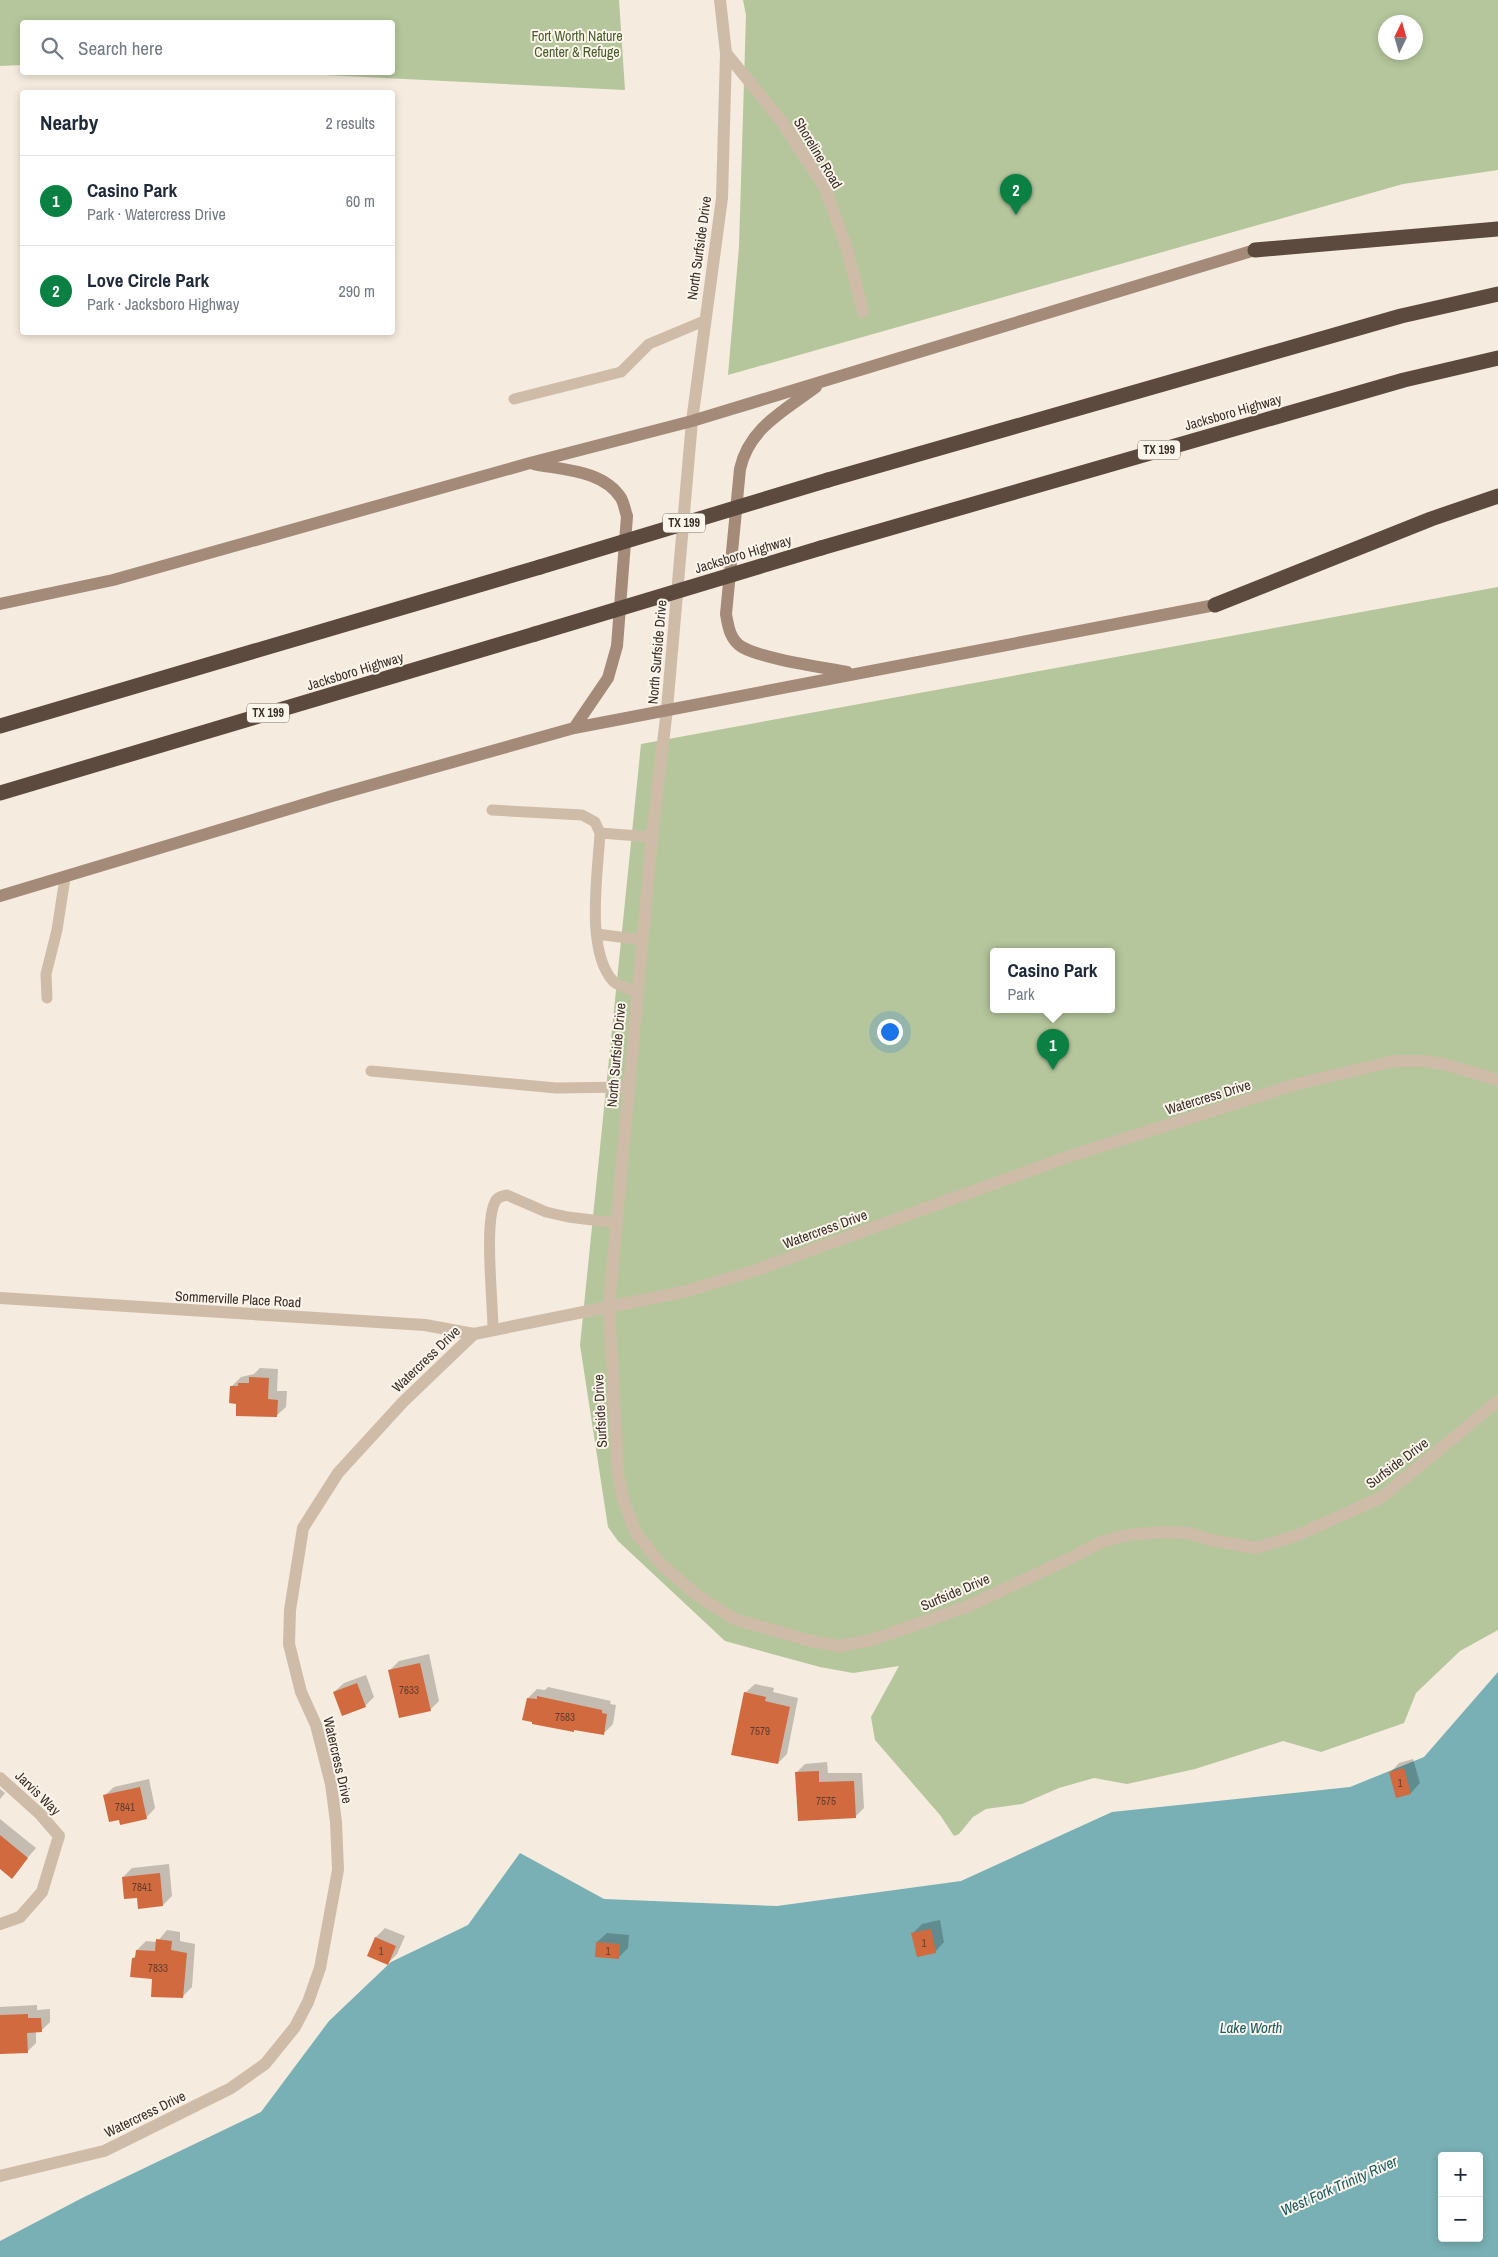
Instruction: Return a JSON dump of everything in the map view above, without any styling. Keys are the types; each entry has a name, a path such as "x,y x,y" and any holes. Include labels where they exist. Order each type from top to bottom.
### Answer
{"highway":[{"path":"1255,250 1498,230"},
{"name":"TX 199","path":"0,726 828,480 1400,316 1498,294"},
{"name":"Jacksboro Highway","path":"0,793 821,548 1404,380 1498,358"},
{"path":"1215,605 1431,518 1498,496"}],"main road":[{"path":"0,604 113,580 530,463 692,421 1255,250"},
{"path":"822,382 757,432 744,452 740,469 726,614 729,632 741,646 760,654 854,674"},
{"path":"530,463 584,474 605,481 621,498 627,516 617,646 608,678 574,728"},
{"path":"0,896 65,878 332,796 574,728 1215,605"}],"street":[{"name":"North Surfside Drive","path":"609,1306 652,837 667,709 692,421 722,198 726,54 720,0"},
{"name":"Shoreline Road","path":"726,54 782,122 825,188 847,249 863,312"},
{"name":"Watercress Drive","path":"0,2176 104,2151 231,2088 265,2064 295,2027 308,2002 320,1968 338,1870 336,1822 331,1784 316,1725 301,1692 289,1644 290,1610 302,1528 338,1472 403,1402 474,1334 683,1292 754,1271 1070,1156 1297,1084 1395,1061 1422,1061 1444,1064 1498,1080"},
{"name":"Sommerville Place Road","path":"0,1298 425,1325 474,1334"},
{"name":"Surfside Drive","path":"609,1306 618,1474 623,1499 636,1533 660,1563 680,1581 694,1593 734,1619 811,1641 839,1646 872,1640 966,1607 1101,1542 1119,1537 1164,1532 1189,1533 1212,1540 1256,1548 1298,1534 1382,1496 1498,1401"},
{"name":"Jarvis Way","path":"0,1778 40,1814 59,1836 42,1892 20,1917 0,1924"}],"lane":[{"path":"514,399 621,372 649,344 704,321"},
{"path":"492,810 582,815 595,822 600,833 594,919 602,964 614,982 637,992"},
{"path":"600,833 652,837"},
{"path":"47,998 46,974 57,930 65,878"},
{"path":"596,934 642,940"},
{"path":"371,1071 556,1088 628,1087"},
{"path":"493,1330 490,1250 492,1215 495,1202 499,1197 507,1195 528,1206 568,1217 617,1223"}],"green space":[{"name":"Fort Worth Nature Center & Refuge","path":"0,0 619,0 625,90 325,75 395,75 395,20 20,20 20,65 0,66"},
{"path":"743,0 1498,0 1498,170 1403,184 728,375 739,247 746,15"},
{"path":"1498,587 1498,1630 1460,1651 1416,1693 1404,1723 1321,1752 1283,1741 1195,1769 1127,1784 1094,1778 1059,1788 1022,1804 986,1809 973,1817 959,1834 954,1836 940,1815 875,1740 871,1717 899,1666 853,1673 820,1667 725,1641 618,1541 608,1527 580,1345 641,744"}],"water":[{"name":"Lake Worth","path":"1498,1672 1498,2257 0,2257 0,2241 84,2197 261,2112 329,2021 391,1962 468,1925 520,1853 604,1899 777,1906 961,1881 1112,1812 1350,1787 1424,1757"}],"building":[{"path":"249,1377 269,1378 268,1399 278,1400 277,1417 236,1416 236,1404 229,1403 230,1386 238,1386 238,1383 249,1383"},
{"path":"420,1663 431,1711 399,1718 388,1670"},
{"path":"357,1683 366,1707 342,1716 333,1692"},
{"path":"744,1692 766,1697 765,1701 790,1707 778,1764 731,1755"},
{"path":"537,1696 602,1710 602,1713 607,1714 604,1735 574,1730 574,1732 532,1724 532,1722 522,1720 527,1698 537,1699"},
{"path":"1404,1768 1411,1794 1396,1798 1389,1772"},
{"path":"819,1771 819,1782 854,1781 856,1818 798,1821 795,1772"},
{"path":"140,1787 147,1819 120,1825 119,1820 109,1822 103,1795"},
{"path":"0,1835 28,1858 12,1879 0,1869"},
{"path":"160,1873 163,1906 138,1909 137,1898 124,1899 122,1877"},
{"path":"931,1929 936,1953 917,1957 911,1933"},
{"path":"375,1937 396,1946 388,1965 367,1956"},
{"path":"156,1939 172,1941 171,1950 187,1953 183,1998 151,1997 152,1979 130,1977 132,1958 135,1958 136,1950 155,1951"},
{"path":"596,1942 620,1944 619,1959 595,1957"},
{"path":"28,2014 28,2018 41,2018 42,2032 27,2033 28,2053 0,2054 0,2015"}],"place":[{"name":"Love Circle Park","path":"1016,215"},
{"name":"Casino Park","path":"1053,1070"}],"water label":[{"name":"West Fork Trinity River","path":"1339,2186"}]}
